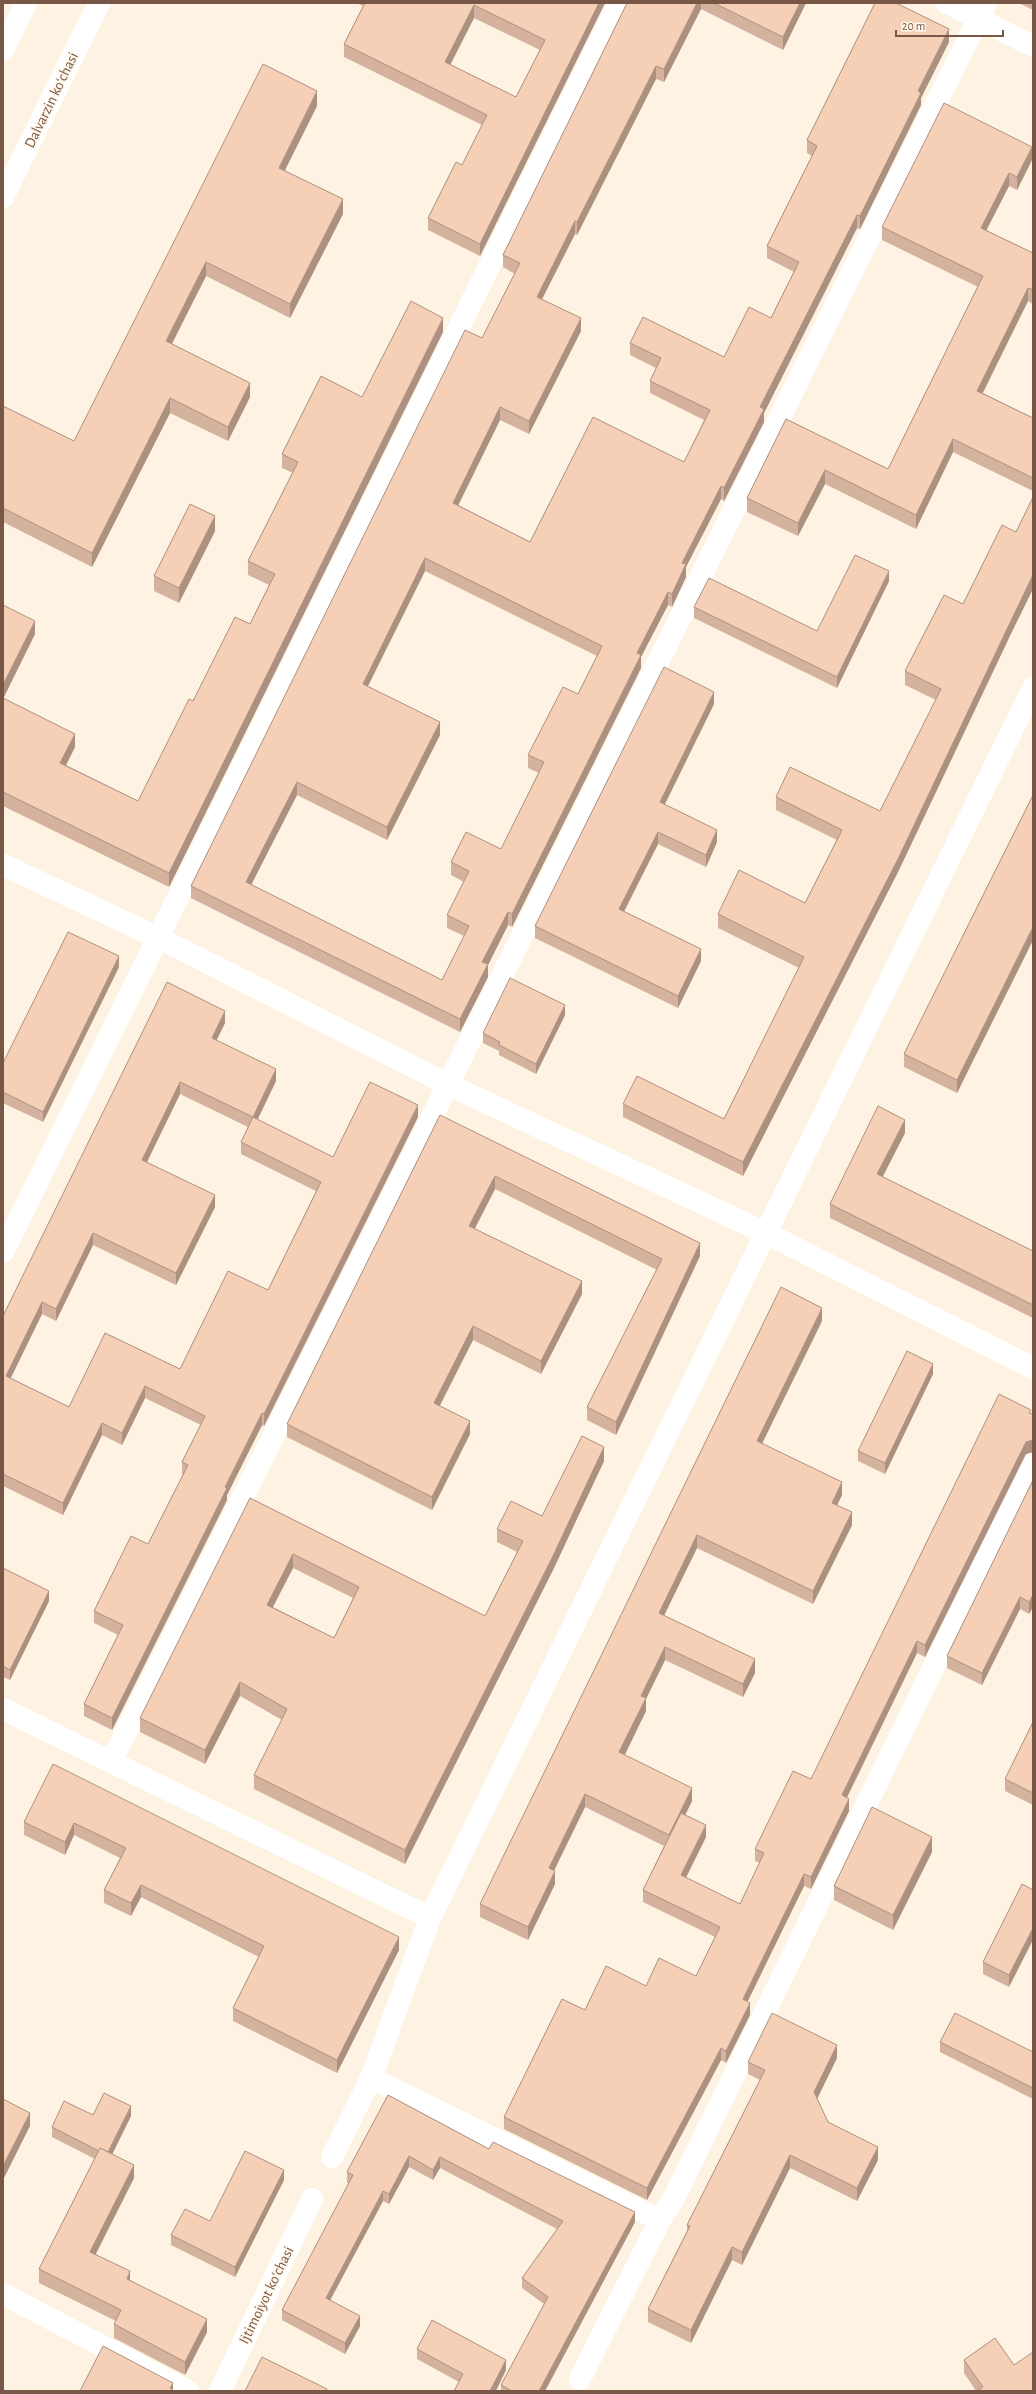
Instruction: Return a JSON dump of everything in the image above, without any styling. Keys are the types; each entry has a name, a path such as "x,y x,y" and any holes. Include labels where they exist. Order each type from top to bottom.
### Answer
{"street":[{"path":"3,50 26,3"},
{"name":"Dalvarzin koʻchasi","path":"3,197 99,3"},
{"path":"3,1252 619,3"},
{"path":"947,3 982,11 1033,46"},
{"path":"111,1762 982,11"},
{"path":"332,2157 371,2078 430,1918 1033,688"},
{"path":"3,865 159,938 449,1085 766,1233 1033,1368"},
{"path":"580,2379 660,2220 674,2198 1033,1464"},
{"path":"3,1709 430,1918"},
{"path":"371,2078 660,2220"},
{"name":"Ijtimoiyot koʻchasi","path":"220,2391 312,2199"},
{"path":"3,2294 188,2391"}],"building":[{"path":"365,3 599,3 480,244 428,218 456,162 462,165 487,115 344,44","holes":["474,5 545,40 516,97 445,62"]},
{"path":"627,3 697,3 664,69 656,66 577,222 575,221 537,297 581,318 529,421 500,407 453,503 530,542 593,417 684,462 710,410 650,381 661,358 630,343 643,317 724,357 749,307 771,318 799,262 767,246 817,146 807,140 875,3 896,3 949,29 918,91 921,93 860,216 857,215 760,407 764,409 724,488 721,486 682,563 686,564 672,594 668,592 637,653 641,655 512,914 508,912 482,962 488,964 460,1019 191,886 465,330 482,338 520,263 503,255","holes":["425,558 602,646 578,694 563,687 528,755 544,762 501,849 466,832 451,862 469,871 447,915 469,926 442,980 246,882 297,782 387,827 440,722 363,684"]},
{"path":"714,3 800,3 783,37"},
{"path":"263,64 317,91 279,168 343,199 290,304 206,262 166,341 250,383 228,427 170,398 92,553 3,508 3,406 74,441"},
{"path":"944,103 1032,147 1017,177 1009,173 981,228 1033,253 1033,290 1028,288 977,391 1033,418 1033,478 953,439 916,515 825,470 798,523 747,498 786,419 888,469 983,276 882,227"},
{"path":"411,301 443,318 169,873 3,792 3,698 75,734 60,763 138,801 189,699 193,701 235,617 250,624 275,574 248,561 298,462 282,454 321,376 362,397"},
{"path":"1033,497 1033,575 899,857 743,1162 623,1104 637,1076 724,1119 804,957 718,914 739,870 805,903 842,830 776,797 790,767 880,811 941,689 905,671 944,595 963,604 1002,525 1016,532"},
{"path":"190,504 215,516 179,588 154,576"},
{"path":"855,555 889,571 837,677 694,607 709,578 817,631"},
{"path":"3,605 35,621 3,685"},
{"path":"664,667 714,692 660,802 717,830 706,855 658,832 619,909 701,949 678,996 535,926"},
{"path":"1033,795 1033,929 957,1080 904,1054"},
{"path":"68,932 119,956 43,1112 3,1092 3,1063"},
{"path":"510,978 565,1005 536,1064 499,1045 500,1042 483,1033"},
{"path":"167,982 225,1011 212,1038 276,1069 253,1117 333,1157 370,1082 418,1105 264,1414 262,1413 225,1487 227,1488 112,1718 84,1704 123,1625 94,1611 131,1536 148,1544 188,1465 182,1462 205,1416 145,1386 122,1433 102,1423 63,1503 3,1474 3,1316","holes":["180,1082 253,1117 241,1142 321,1182 268,1290 228,1271 180,1369 105,1333 69,1407 6,1376 42,1302 56,1309 93,1233 176,1273 215,1195 142,1160"]},
{"path":"878,1106 905,1120 877,1174 1033,1251 1033,1305 830,1204"},
{"path":"440,1115 700,1243 616,1422 587,1407 662,1259 495,1176 469,1226 582,1281 541,1361 473,1326 434,1403 470,1421 432,1497 287,1424"},
{"path":"781,1287 822,1308 757,1441 842,1482 832,1503 852,1512 813,1591 697,1535 659,1613 755,1659 743,1684 665,1647 641,1696 646,1698 619,1752 692,1788 669,1835 585,1794 549,1868 555,1871 528,1927 480,1904"},
{"path":"907,1351 933,1364 885,1463 858,1451"},
{"path":"999,1394 1031,1410 1029,1413 1033,1414 1033,1440 1026,1442 925,1645 917,1641 842,1795 849,1799 811,1877 804,1874 743,1999 750,2003 726,2051 721,2048 647,2188 504,2117 562,1999 585,2010 606,1966 646,1986 659,1958 696,1976 720,1927 643,1890 681,1813 706,1825 681,1875 740,1904 764,1853 755,1849 793,1771 811,1779"},
{"path":"582,1436 604,1447 553,1556 405,1850 254,1775 287,1709 240,1682 205,1750 140,1718 250,1498 485,1616 523,1541 497,1529 511,1501 542,1516","holes":["293,1554 359,1587 334,1638 267,1605"]},
{"path":"1033,1480 1033,1595 1029,1602 1020,1597 982,1673 947,1656"},
{"path":"3,1568 49,1591 10,1670 3,1666"},
{"path":"1033,1722 1033,1793 1005,1779"},
{"path":"53,1764 399,1937 337,2060 233,2008 264,1946 141,1885 131,1903 104,1890 126,1848 74,1823 65,1842 24,1822"},
{"path":"872,1807 932,1837 893,1915 834,1886"},
{"path":"1022,1884 1033,1890 1033,1928 1009,1975 983,1962"},
{"path":"772,2013 837,2045 814,2092 828,2122 878,2147 857,2188 790,2155 742,2252 732,2247 691,2330 648,2309 690,2226 687,2225 765,2070 748,2062"},
{"path":"955,2013 1033,2052 1033,2088 940,2042"},
{"path":"104,2093 131,2106 108,2152 100,2148 99,2151 52,2127 64,2101 93,2115"},
{"path":"388,2095 489,2149 493,2142 635,2212 539,2391 512,2391 501,2385 548,2297 522,2278 563,2221 440,2157 433,2170 409,2156 389,2194 383,2191 326,2298 360,2316 345,2343 282,2310 353,2175 347,2172"},
{"path":"3,2099 30,2113 3,2166"},
{"path":"100,2148 134,2165 90,2252 130,2271 127,2279 207,2319 185,2362 114,2324 121,2310 39,2269"},
{"path":"245,2151 284,2170 235,2267 171,2235 185,2209 210,2221"},
{"path":"432,2320 506,2360 490,2391 454,2391 463,2374 417,2349"},
{"path":"995,2338 1014,2365 1033,2352 1033,2391 977,2391 983,2387 964,2360"},
{"path":"103,2346 173,2383 170,2388 173,2390 80,2391"},
{"path":"262,2357 327,2389 326,2391 245,2391"}]}
